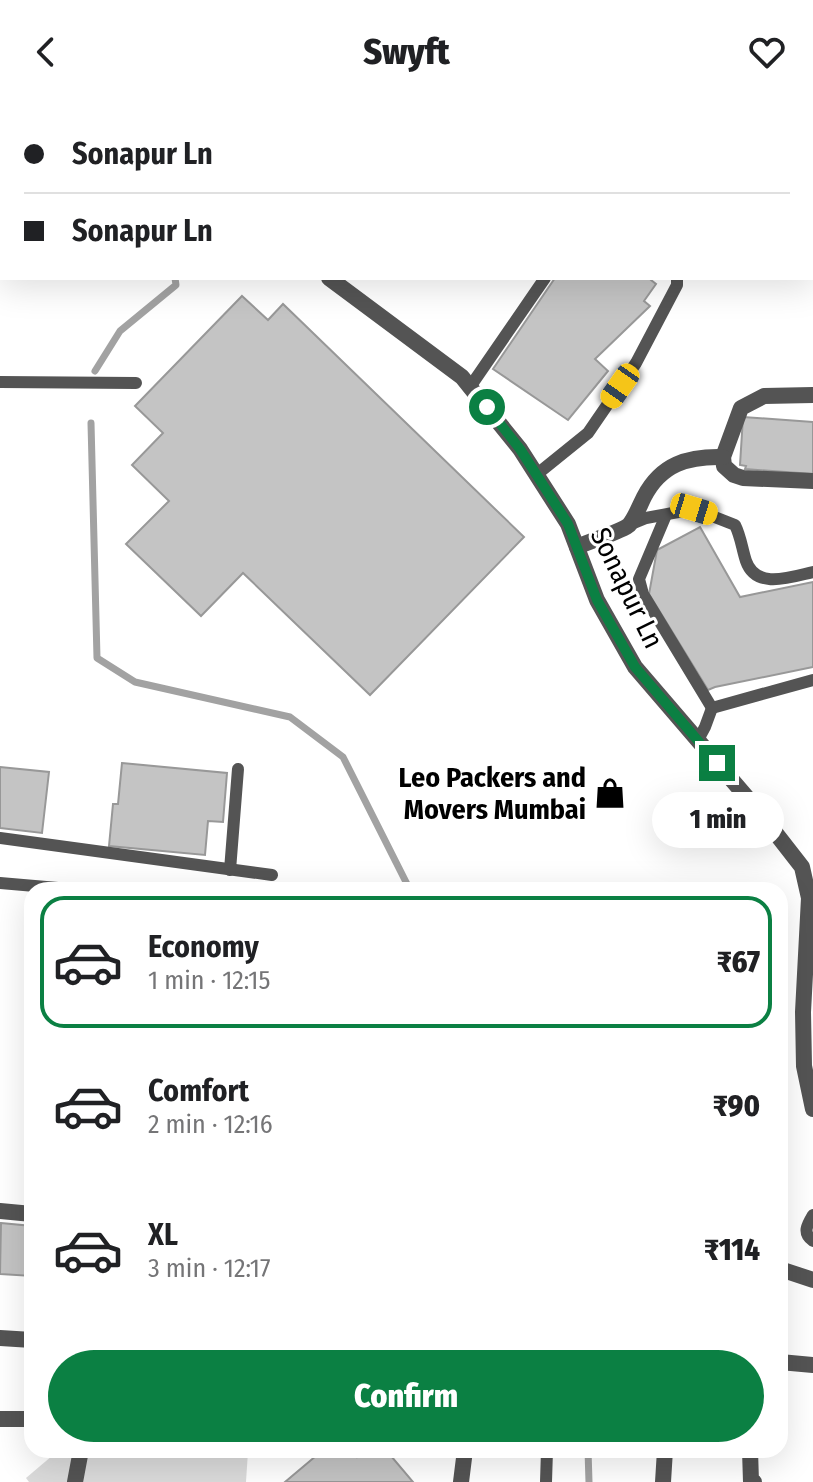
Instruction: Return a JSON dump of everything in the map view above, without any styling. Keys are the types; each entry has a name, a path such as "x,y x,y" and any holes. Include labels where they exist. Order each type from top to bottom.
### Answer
{"street":[{"name":"Sonapur Ln","path":"332,280 462,377 520,449 568,524 597,600 635,667 808,869"},
{"path":"813,395 764,396 741,408 723,457 724,466 743,478 813,481"},
{"path":"577,547 629,525 650,486 661,473 690,459 723,457"},
{"path":"808,869 811,898 803,1012 804,1066 813,1109"},
{"path":"0,1211 24,1213"},
{"path":"788,1272 813,1280"},
{"path":"0,1338 24,1340"},
{"path":"788,1363 813,1365"},
{"path":"0,1419 24,1419"},
{"path":"75,1482 80,1458"},
{"path":"461,1482 464,1458"},
{"path":"663,1482 664,1458"},
{"path":"750,1458 751,1482 754,1482"}],"lane":[{"path":"470,387 544,280"},
{"path":"536,475 588,433 636,363 677,280"},
{"path":"0,382 136,383"},
{"path":"629,525 646,518 694,509 735,525 747,564 754,575 773,580 813,572"},
{"path":"666,515 639,579 643,594 712,708"},
{"path":"712,708 813,680"},
{"path":"698,740 712,708"},
{"path":"230,870 238,769"},
{"path":"0,838 272,875"},
{"path":"0,883 24,885"},
{"path":"813,1215 806,1232 813,1241"},
{"path":"546,1482 547,1458"}],"shaded area":[{"path":"50,1458 248,1458 246,1482 29,1482 26,1478"}],"building":[{"path":"554,280 651,280 656,284 644,301 650,306 595,359 608,371 568,420 493,369"},
{"path":"242,296 268,320 283,304 524,537 370,695 243,573 201,616 126,544 169,501 132,465 163,433 135,406"},
{"path":"743,417 813,422 813,474 745,469 746,466 740,465"},
{"path":"700,527 740,597 813,582 813,667 708,690 649,594 657,550"},
{"path":"122,763 227,773 223,822 208,821 205,855 109,846 113,804 118,804"},
{"path":"0,767 49,772 42,833 0,828"},
{"path":"1,1223 24,1225 24,1276 0,1274"},
{"path":"314,1458 393,1458 413,1482 285,1482"}],"waterway":[{"path":"95,371 120,331 176,285 175,280"},
{"path":"91,423 97,658 135,682 290,717 343,757 406,882"},
{"path":"588,1458 589,1482"}],"place":[{"name":"Leo Packers and Movers Mumbai","path":"610,793"}],"route":[{"path":"487,407 520,449 568,524 597,600 635,667 717,763"}]}
